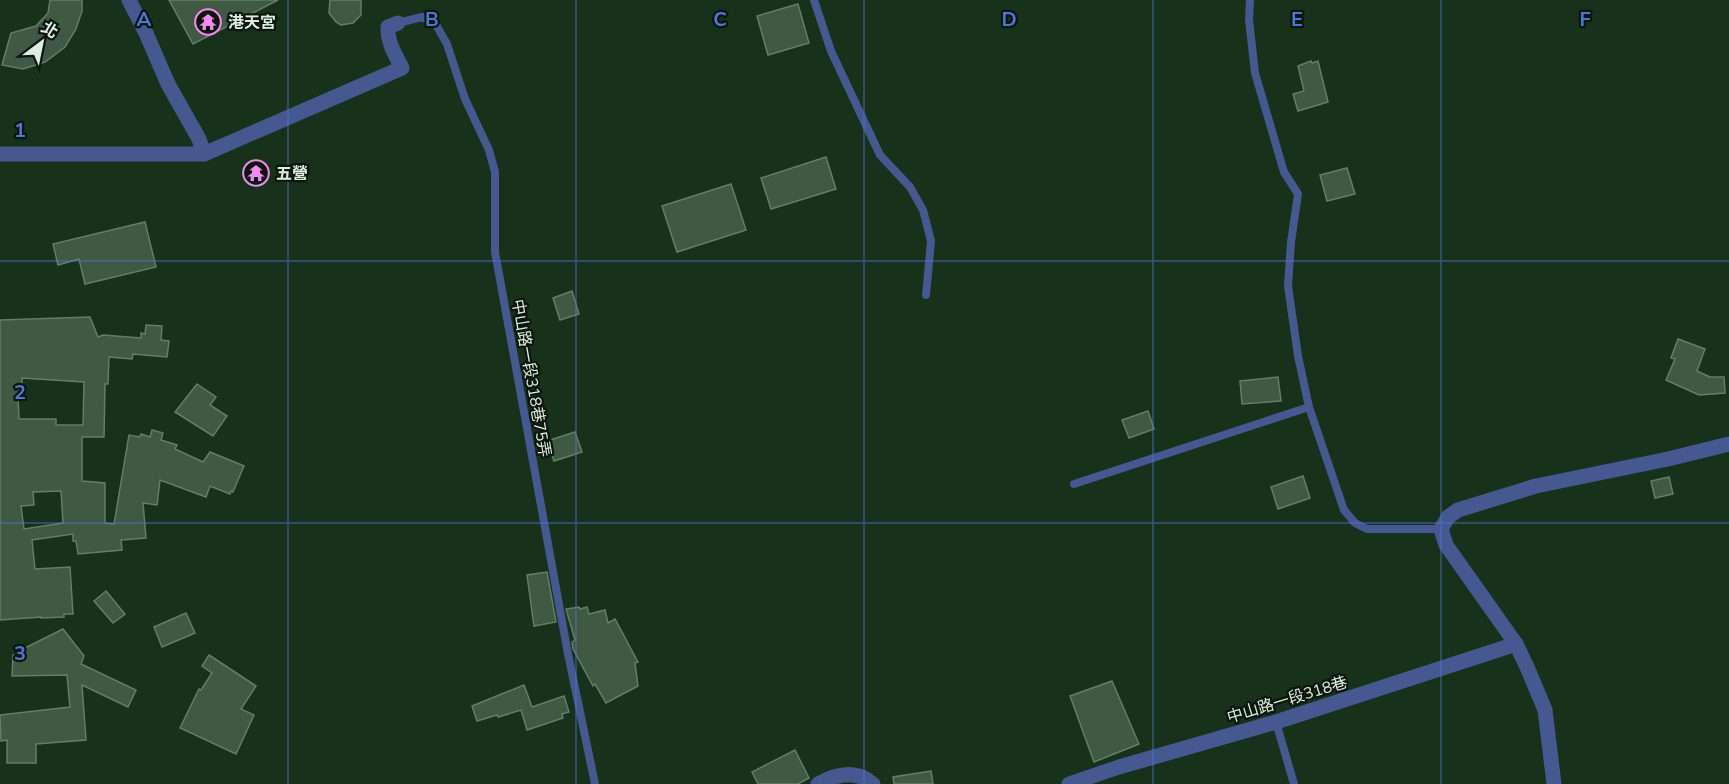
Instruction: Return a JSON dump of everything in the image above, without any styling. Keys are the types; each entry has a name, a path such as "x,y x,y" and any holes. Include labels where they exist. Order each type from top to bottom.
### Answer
{"street":[{"path":"129,0 168,84 199,139 204,154"},
{"path":"0,154 204,154 402,68 387,34 388,27 398,23"},
{"path":"1554,784 1545,710 1516,644 1446,545 1441,529 1448,517 1458,510 1525,490 1729,444"},
{"name":"中山路一段318巷","path":"1069,784 1119,767 1276,722 1516,644"},
{"path":"818,784 833,776 852,774 867,778 873,784"}],"lane":[{"path":"814,0 831,51 880,155 910,187 923,210 931,241 926,295"},
{"path":"1250,0 1249,20 1255,73 1284,172 1298,194 1288,286 1298,356 1309,407 1344,510 1354,523 1367,529 1441,529"},
{"name":"中山路一段318巷75弄","path":"398,23 422,18 435,23 447,44 465,99 489,150 495,172 495,252 568,654 596,784"},
{"path":"1074,484 1309,407"},
{"path":"1276,722 1294,784"}],"building":[{"path":"50,0 82,0 82,11 76,29 65,47 45,62 23,69 2,65 11,33 36,26 48,13"},
{"name":"港天宮","path":"169,0 278,0 193,44"},
{"path":"330,0 361,0 361,15 353,23 341,25 329,13"},
{"path":"798,4 809,43 768,55 757,16"},
{"path":"1311,61 1312,63 1318,61 1328,102 1298,111 1293,94 1304,91 1298,66"},
{"path":"826,157 836,189 771,209 761,178"},
{"path":"1347,168 1355,194 1327,201 1320,175"},
{"path":"731,184 746,230 677,252 662,206"},
{"path":"145,222 156,267 85,284 79,259 58,265 53,244"},
{"path":"572,291 579,314 560,320 553,298"},
{"path":"90,317 98,337 103,335 141,338 141,333 145,334 146,325 162,326 161,340 169,341 167,357 133,354 132,359 109,357 108,384 105,384 104,437 82,437 82,481 105,483 105,523 114,524 129,435 140,437 141,434 150,437 152,430 163,433 161,440 177,445 175,449 203,462 210,452 244,466 230,494 210,486 206,497 160,480 157,505 143,503 146,538 121,540 122,550 78,554 73,534 32,540 35,569 70,567 73,614 64,614 64,617 0,620 0,320","holes":["22,378 84,382 83,425 56,425 56,419 19,419 18,397 22,397","61,491 63,523 24,529 21,506 34,505 33,492"]},
{"path":"1678,339 1705,349 1697,371 1710,377 1724,377 1725,393 1699,395 1666,380 1675,359 1671,358"},
{"path":"1278,377 1281,401 1242,404 1240,381"},
{"path":"197,384 216,397 210,405 227,416 213,436 175,412"},
{"path":"1148,411 1154,429 1129,438 1122,420"},
{"path":"575,432 582,452 554,461 547,441"},
{"path":"1303,476 1310,498 1278,509 1271,487"},
{"path":"1669,477 1673,494 1655,498 1651,481"},
{"path":"547,572 556,622 534,626 527,575"},
{"path":"106,591 125,614 113,623 94,601"},
{"path":"579,607 580,609 587,607 589,614 605,610 608,623 615,619 638,662 635,663 638,686 606,703 595,684 593,686 573,649 572,642 575,640 566,609"},
{"path":"186,613 195,633 162,647 154,627"},
{"path":"63,629 84,656 81,664 136,690 128,707 82,685 86,740 36,744 36,763 7,763 7,740 1,741 0,715 70,707 67,675 12,676 13,655 25,656 25,648"},
{"path":"209,655 256,686 241,709 254,715 236,754 180,728 199,689 201,690 212,673 202,666"},
{"path":"1112,681 1139,744 1094,762 1070,696"},
{"path":"524,685 532,707 564,696 569,712 562,714 563,718 527,730 521,710 477,721 472,706"},
{"path":"795,750 809,778 798,784 758,784 752,772"},
{"path":"931,771 933,784 894,784 893,777"}],"place":[{"name":"港天宮","path":"208,22"},
{"name":"五營","path":"256,173"}]}
